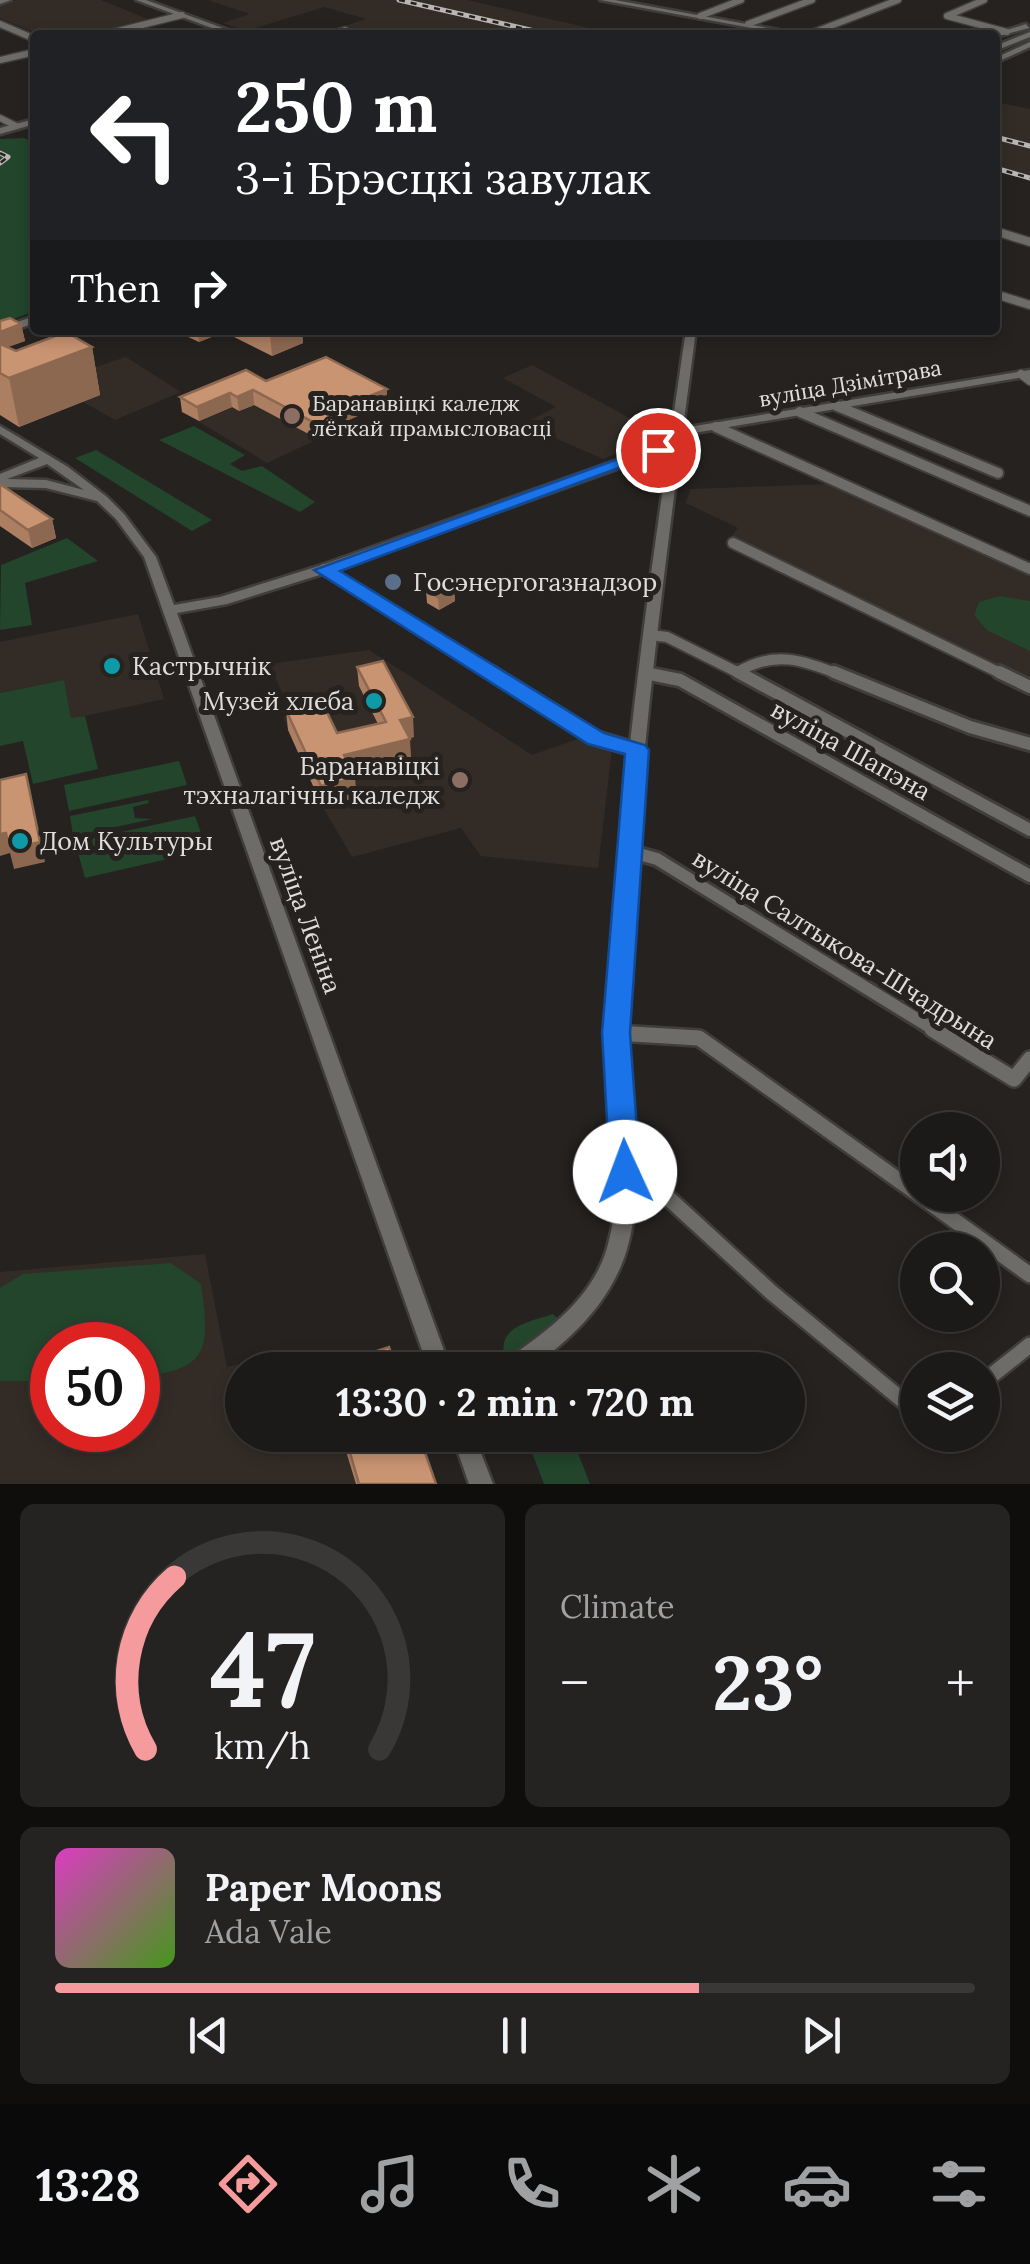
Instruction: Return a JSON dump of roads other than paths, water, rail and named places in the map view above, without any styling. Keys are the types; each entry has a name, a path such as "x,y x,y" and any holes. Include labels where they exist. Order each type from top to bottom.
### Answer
{"main road":[{"path":"0,2 8,0"},
{"path":"139,0 224,30"},
{"path":"603,0 779,30"},
{"path":"1000,34 1030,25"},
{"path":"1007,32 1024,44"},
{"path":"1000,58 1024,44 1030,34"},
{"path":"0,130 30,122"},
{"path":"16,126 30,132"},
{"path":"0,332 30,322"},
{"path":"533,1352 564,1328 605,1276 618,1246 625,1172 616,1033 628,851 650,635 690,335"},
{"name":"вуліца Дзімітрава","path":"676,432 1027,376"},
{"name":"вуліца Леніна","path":"0,429 107,500 141,541 434,1352"},
{"path":"169,610 222,601 324,570 658,450 674,450"},
{"path":"0,480 48,460"},
{"path":"0,480 46,484 107,500"},
{"path":"469,1452 480,1484"}],"street":[{"path":"700,16 741,0"},
{"path":"748,24 812,0"},
{"path":"818,30 898,0"},
{"path":"984,0 947,16 1000,30"},
{"path":"122,30 182,15"},
{"path":"0,24 30,37"},
{"path":"1000,30 1007,32"},
{"path":"0,60 30,53"},
{"path":"0,118 16,126"},
{"path":"1000,233 1030,242"},
{"path":"1000,296 1030,306"},
{"path":"837,406 998,473"},
{"path":"800,412 1030,511"},
{"path":"716,427 1030,568"},
{"path":"732,542 1030,688"},
{"path":"324,570 596,738 637,750"},
{"path":"650,635 667,638 738,672 1030,830"},
{"path":"738,672 760,658 780,655 806,660 970,727 1030,744"},
{"name":"вуліца Шапэна","path":"646,674 680,680 1030,876"},
{"name":"вуліца Салтыкова-Шчадрына","path":"628,851 657,859 1014,1080 1030,1059"},
{"path":"616,1033 698,1038 900,1181"},
{"path":"625,1172 640,1174 653,1184 771,1292 900,1397"},
{"path":"943,1212 1030,1275"},
{"path":"1000,1369 1030,1345"}],"railway":[{"path":"399,0 530,30"},
{"path":"1000,138 1030,146"},
{"path":"0,153 8,157 0,163"},
{"path":"1000,169 1030,178"}],"place":[{"name":"Баранавіцкі каледж лёгкай прамысловасці","path":"292,416"},
{"name":"Госэнергогазнадзор","path":"393,582"},
{"name":"Кастрычнік","path":"112,666"},
{"name":"Музей хлеба","path":"374,701"},
{"name":"Баранавіцкі тэхналагічны каледж","path":"460,780"},
{"name":"Дом Культуры","path":"20,841"}]}
